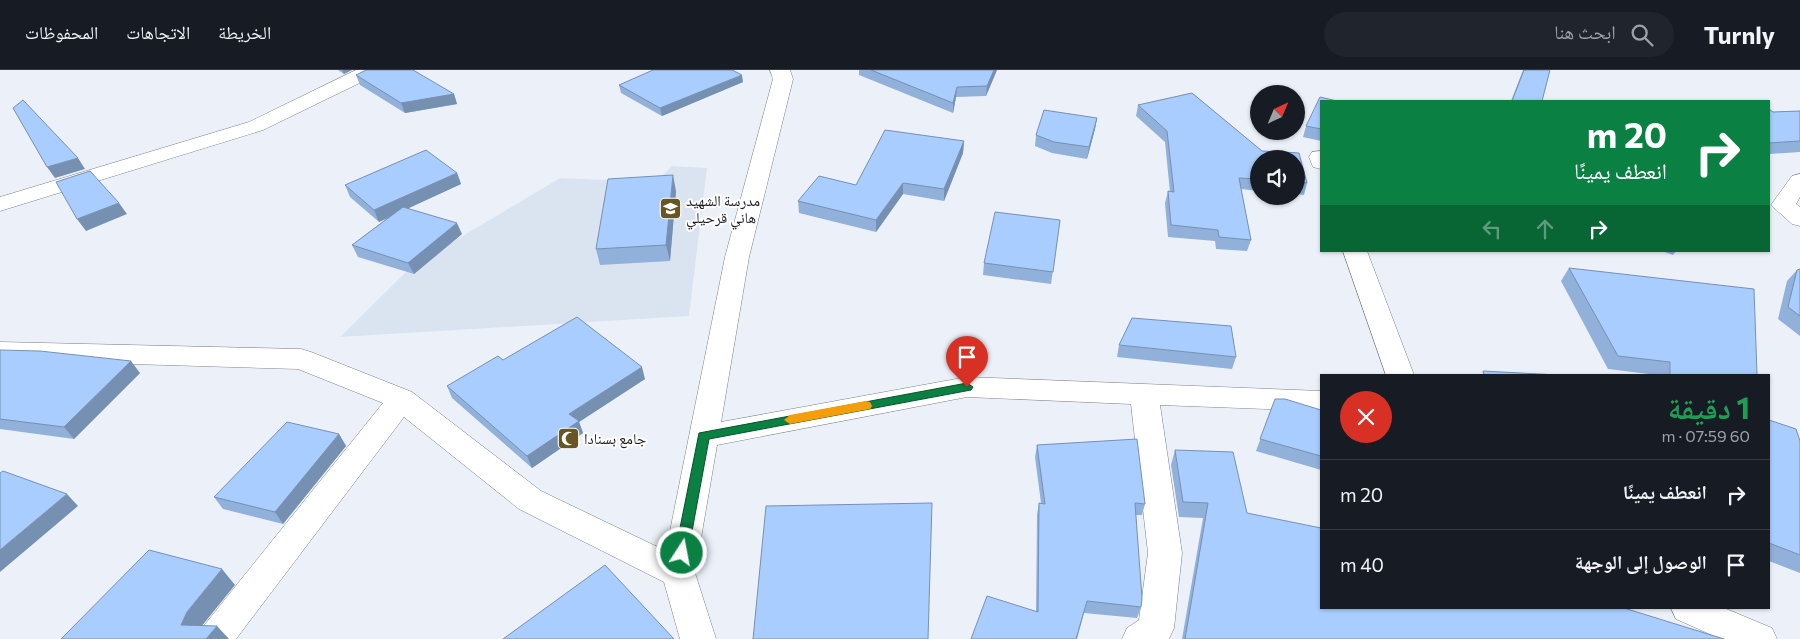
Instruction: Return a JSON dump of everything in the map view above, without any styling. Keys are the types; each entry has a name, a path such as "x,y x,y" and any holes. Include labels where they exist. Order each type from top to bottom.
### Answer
{"street":[{"path":"0,204 256,126 371,70"},
{"path":"698,639 678,573 737,257 783,79 780,70"},
{"path":"1800,180 1783,205 1800,219"},
{"path":"1354,252 1400,374"},
{"path":"0,351 301,358 402,399 530,500 678,573"},
{"path":"703,436 967,387 1320,401"},
{"path":"1140,639 1156,628 1165,553 1144,395"},
{"path":"215,639 402,399"},
{"path":"1690,609 1759,639"}],"shaded area":[{"path":"672,166 707,168 689,316 340,337 412,266 560,178 656,182"}],"building":[{"path":"366,70 413,70 454,94 401,103 356,75"},
{"path":"653,70 732,70 742,75 660,108 619,85"},
{"path":"871,70 994,70 987,86 957,87 953,103"},
{"path":"1524,70 1550,70 1542,100 1512,100"},
{"path":"1192,93 1261,150 1250,150 1250,179 1239,178 1251,240 1219,237 1218,230 1171,225 1168,191 1174,192 1167,131 1138,105"},
{"path":"1320,97 1333,100 1320,100 1320,129 1306,126"},
{"path":"23,100 78,158 47,167 13,108"},
{"path":"1044,110 1097,118 1089,147 1054,142 1036,135"},
{"path":"1770,110 1773,112 1800,111 1800,141 1770,143"},
{"path":"885,130 964,141 944,189 903,183 876,220 798,201 819,176 856,185"},
{"path":"426,150 457,173 374,210 345,185"},
{"path":"90,171 119,203 77,219 56,182"},
{"path":"673,175 666,245 596,249 608,179"},
{"path":"403,207 457,223 408,263 352,245"},
{"path":"995,212 1060,220 1053,272 984,263"},
{"path":"1569,268 1754,289 1757,374 1670,374 1670,362 1618,356"},
{"path":"1800,269 1800,316 1788,307 1797,270"},
{"path":"577,317 642,367 569,414 579,421 527,456 447,386 498,356 503,360"},
{"path":"1132,318 1231,326 1236,357 1119,345"},
{"path":"0,350 40,351 131,361 64,427 0,419"},
{"path":"1483,371 1539,374 1484,374"},
{"path":"1275,399 1285,399 1320,410 1320,456 1260,439"},
{"path":"1770,420 1796,429 1800,441 1800,555 1770,543"},
{"path":"287,422 339,434 275,512 214,497"},
{"path":"1137,439 1145,504 1135,503 1142,598 1141,607 1087,601 1076,639 971,639 987,596 1038,612 1039,503 1045,504 1037,445"},
{"path":"1175,450 1233,452 1247,513 1320,528 1320,609 1627,609 1724,639 1185,639 1208,503 1183,502"},
{"path":"3,471 67,494 0,550 0,473"},
{"path":"932,503 928,639 753,639 766,506"},
{"path":"149,550 222,569 187,612 181,625 217,626 206,639 61,639"},
{"path":"605,565 674,639 503,639"}],"slow traffic":[{"path":"790,420 866,406"}],"place":[{"name":"مدرسة الشهيد هاني قرحيلي","path":"670,209"},
{"name":"جامع بسنادا","path":"568,438"}],"route":[{"path":"682,553 703,436 967,387"}]}
